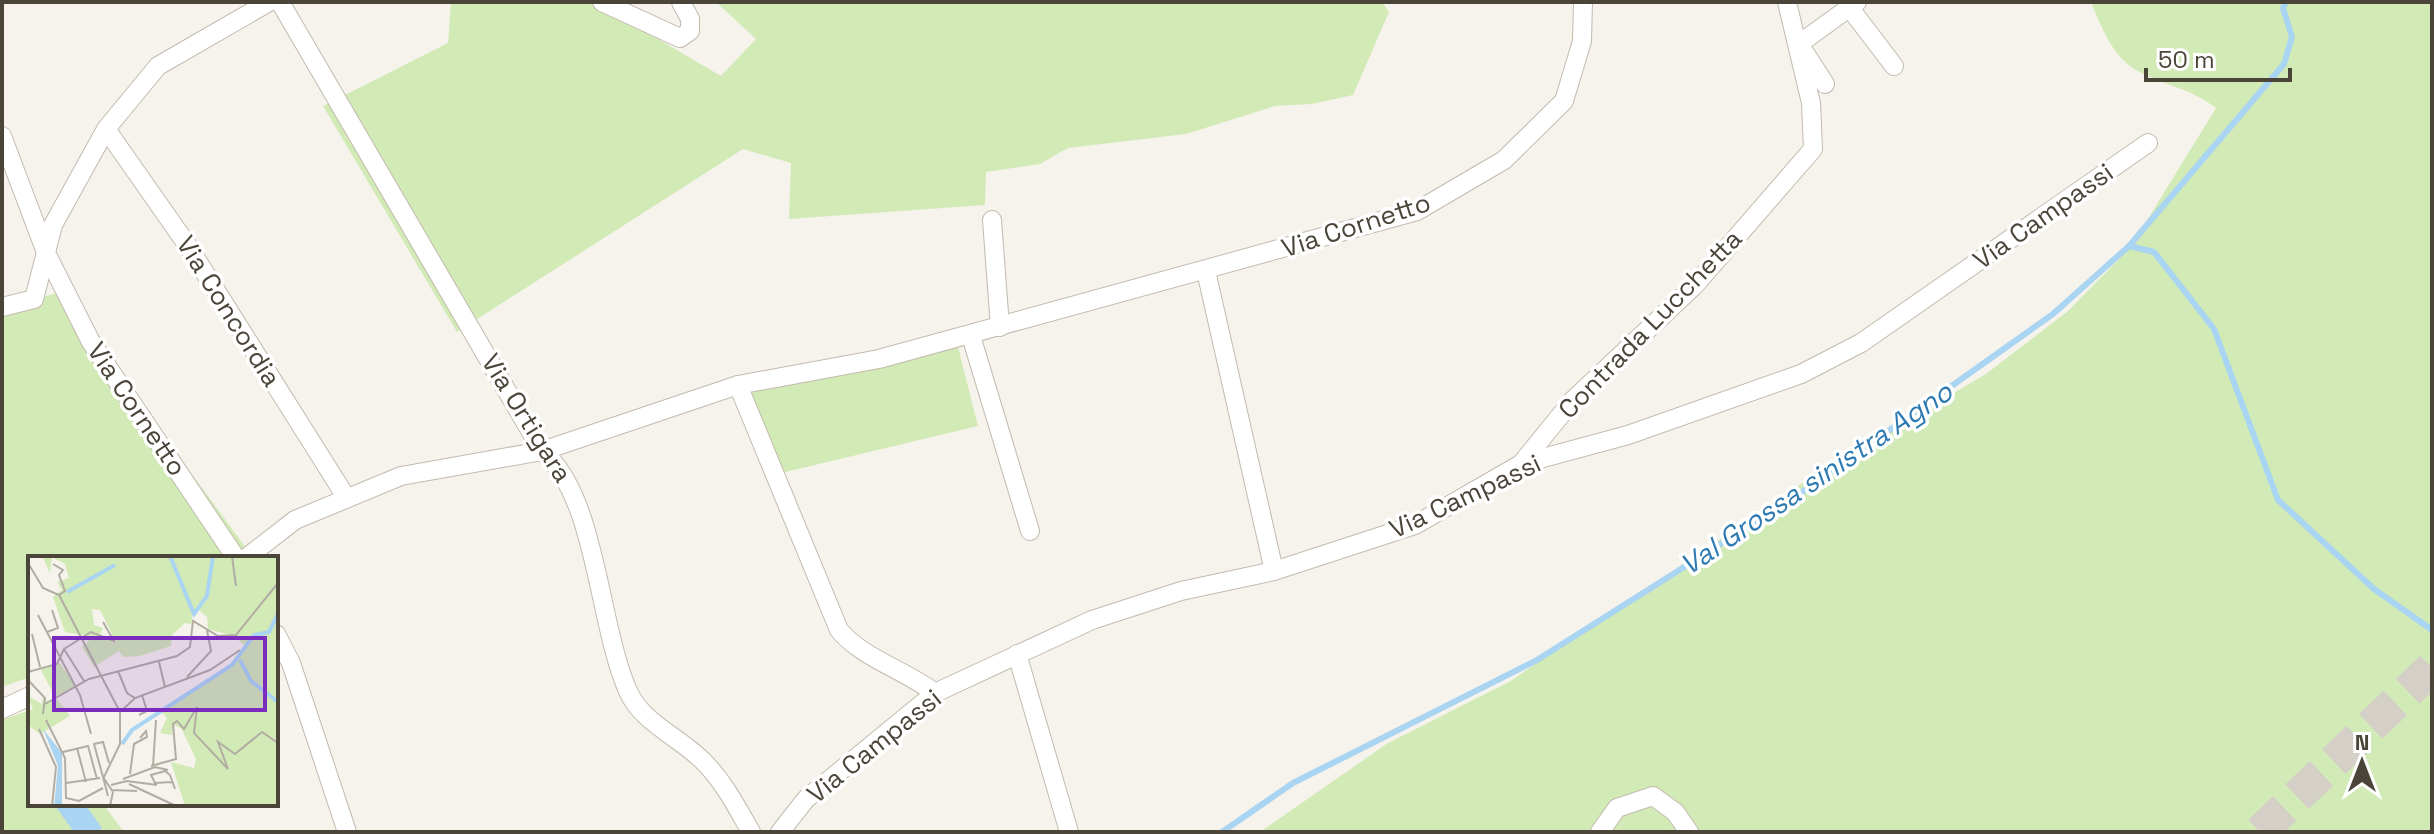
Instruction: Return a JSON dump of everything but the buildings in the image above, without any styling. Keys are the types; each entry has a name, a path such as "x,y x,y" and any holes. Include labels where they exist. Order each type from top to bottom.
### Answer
{"street":[{"path":"2,307 34,299 53,225 106,129 158,66 269,2"},
{"name":"Via Ortigara","path":"280,2 542,451 555,462 571,490 619,663 635,704 703,761 729,792 751,832"},
{"path":"602,2 680,38 690,31 691,25 681,2"},
{"name":"Via Cornetto","path":"249,556 295,520 401,476 542,451 738,385 879,359 971,336 1417,211 1504,160 1564,101 1582,41 1583,2"},
{"path":"1787,2 1799,44 1825,84"},
{"path":"1799,44 1853,5 1894,66"},
{"name":"Contrada Lucchetta","path":"1521,464 1573,400 1695,285 1813,149 1810,130 1813,114 1799,44"},
{"name":"Via Concordia","path":"106,129 188,246 346,497"},
{"name":"Via Cornetto","path":"2,136 47,255 91,342 235,556"},
{"name":"Via Campassi","path":"780,832 806,799 935,693 1092,620 1181,591 1274,571 1415,525 1521,464 1628,435 1801,374 1861,343 2148,143"},
{"path":"992,220 1000,327"},
{"path":"1206,271 1274,571"},
{"path":"971,336 1030,531"},
{"path":"738,385 839,630 852,646 908,673 935,693"},
{"path":"278,638 291,663 347,832"},
{"path":"1017,654 1069,832"},
{"path":"2,709 28,697"},
{"path":"1600,832 1617,808 1653,796 1675,812 1689,832"}],"green space":[{"path":"451,2 595,2 721,76 756,39 716,2 1382,2 1389,12 1353,95 1312,104 1275,106 1186,134 1068,148 1040,164 986,172 985,205 789,219 791,163 743,149 457,332 323,106 448,43"},
{"path":"2091,2 2432,2 2432,832 1260,832 1388,743 1509,682 1816,474 1986,374 2068,311 2130,248 2216,108 2128,64 2108,40"},
{"path":"69,290 166,439 249,552 244,556 28,556 28,678 2,687 2,307"},
{"path":"955,335 978,426 773,475 733,388"},
{"path":"28,711 28,806 104,806 124,832 2,832 2,720"}],"water":[{"path":"86,806 102,828 97,832 74,832 56,807"}],"waterway":[{"name":"Val Grossa sinistra Agno","path":"1222,832 1293,783 1537,660 1798,495 2053,314 2129,246 2284,64 2292,37 2283,8 2286,2"},
{"path":"2129,246 2154,252 2214,329 2278,500 2374,589 2432,630"}],"tunnel":[{"path":"2260,832 2432,668"}]}
